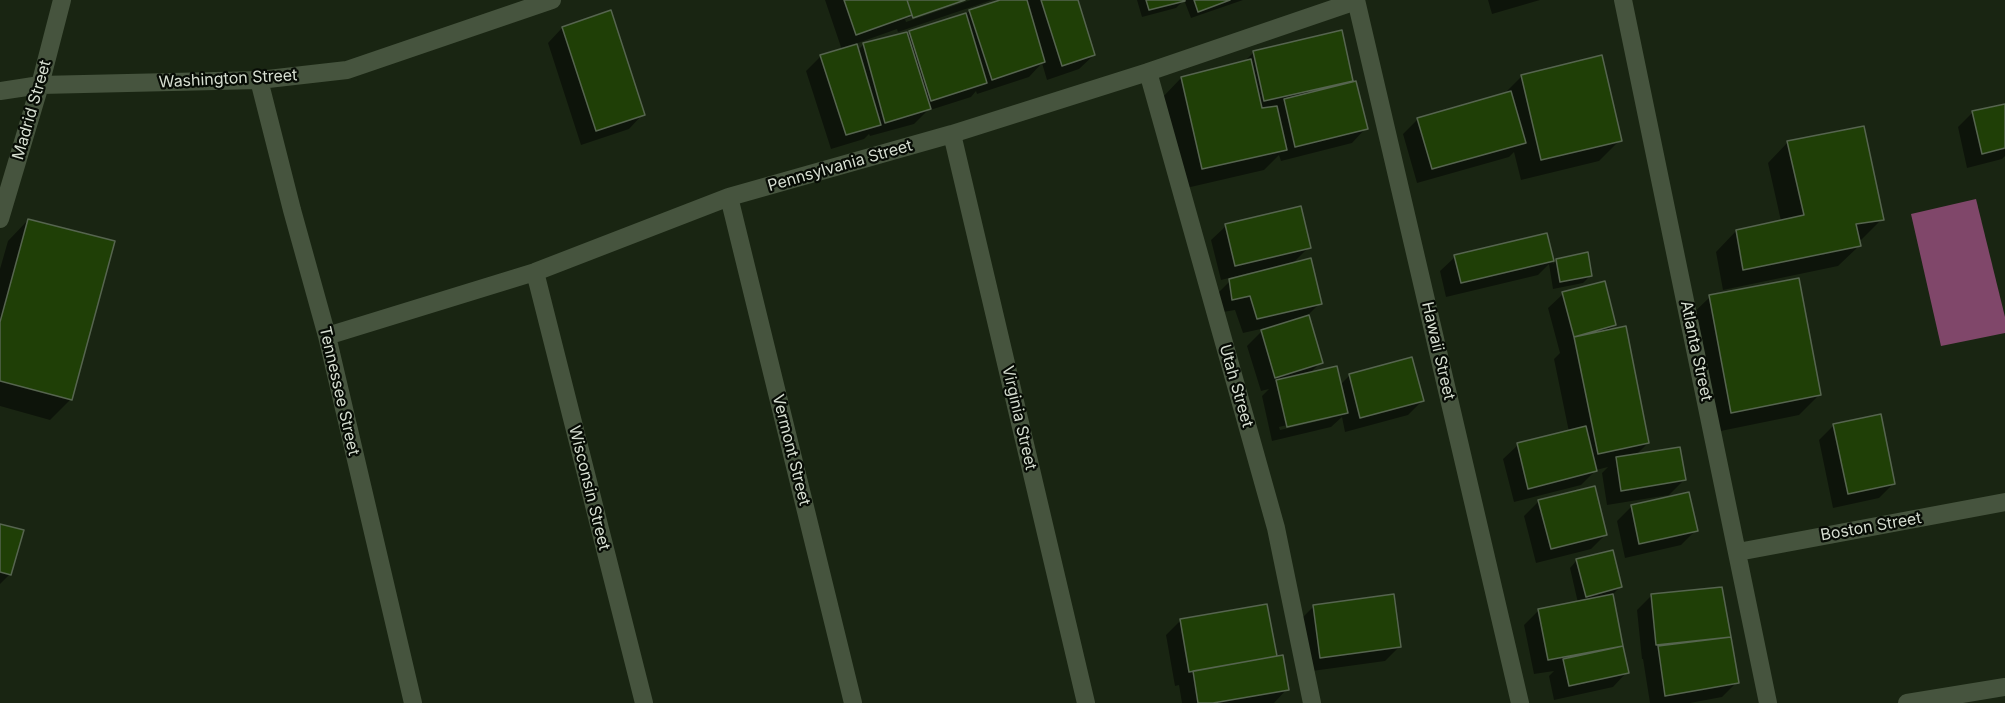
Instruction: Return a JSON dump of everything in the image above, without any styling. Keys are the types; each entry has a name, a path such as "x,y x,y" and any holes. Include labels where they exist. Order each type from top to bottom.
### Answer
{"street":[{"name":"Madrid Street","path":"0,219 40,85 62,0"},
{"name":"Washington Street","path":"0,91 40,85 260,80 347,70 552,0"},
{"name":"Pennsylvania Street","path":"327,336 535,272 729,197 952,134 1148,72 1356,0"},
{"name":"Hawaii Street","path":"1356,0 1520,703"},
{"name":"Atlanta Street","path":"1623,0 1768,703"},
{"name":"Utah Street","path":"1148,72 1276,528 1312,703"},
{"name":"Tennessee Street","path":"260,80 292,210 327,336 413,703"},
{"name":"Virginia Street","path":"952,134 1086,703"},
{"name":"Vermont Street","path":"729,197 853,703"},
{"name":"Wisconsin Street","path":"535,272 644,703"},
{"name":"Boston Street","path":"1738,552 2005,502"},
{"path":"1907,703 2005,687"}],"shaded area":[{"path":"1976,199 2005,317 2005,333 1941,346 1911,214"}],"building":[{"path":"844,0 907,0 912,15 856,35"},
{"path":"907,0 965,0 913,18"},
{"path":"1000,0 1027,0 1045,62 992,80 969,10"},
{"path":"1041,0 1078,0 1095,55 1062,66"},
{"path":"1146,0 1185,0 1185,1 1149,10"},
{"path":"1194,0 1230,0 1198,12"},
{"path":"611,10 645,115 596,131 562,27"},
{"path":"966,13 987,83 931,101 909,31"},
{"path":"1342,30 1353,81 1264,101 1253,51"},
{"path":"907,32 931,109 885,123 863,43"},
{"path":"857,44 881,125 846,135 820,55"},
{"path":"1602,55 1622,141 1541,160 1521,75"},
{"path":"1251,59 1262,108 1277,106 1287,150 1202,169 1181,77"},
{"path":"1356,81 1368,129 1295,147 1284,99"},
{"path":"1511,91 1526,143 1432,169 1417,118"},
{"path":"2005,104 2005,148 1982,154 1972,111"},
{"path":"1864,126 1884,220 1856,224 1861,246 1743,270 1736,230 1804,215 1787,141"},
{"path":"1301,206 1311,248 1235,266 1225,224"},
{"path":"28,219 115,241 72,400 0,381 0,322"},
{"path":"1547,233 1554,261 1461,283 1454,255"},
{"path":"1588,252 1592,276 1560,282 1556,259"},
{"path":"1311,258 1322,304 1257,319 1250,296 1232,300 1229,279"},
{"path":"1799,278 1821,395 1731,413 1709,295"},
{"path":"1605,281 1616,325 1574,337 1562,292"},
{"path":"1309,315 1323,363 1275,378 1261,330"},
{"path":"1626,326 1649,443 1598,454 1574,337"},
{"path":"1412,357 1424,401 1360,418 1349,374"},
{"path":"1337,366 1348,413 1287,427 1276,380"},
{"path":"1881,414 1895,484 1848,494 1833,424"},
{"path":"1586,426 1597,471 1528,489 1517,443"},
{"path":"1680,447 1686,480 1621,491 1616,457"},
{"path":"1595,486 1607,535 1551,549 1538,500"},
{"path":"1689,492 1698,531 1639,544 1631,505"},
{"path":"0,524 24,530 11,575 0,572"},
{"path":"1613,550 1622,587 1586,597 1576,559"},
{"path":"1722,587 1731,637 1656,645 1651,594"},
{"path":"1394,594 1401,647 1320,658 1313,605"},
{"path":"1613,594 1623,646 1548,660 1538,609"},
{"path":"1267,604 1277,656 1189,672 1180,619"},
{"path":"1731,637 1739,683 1665,696 1658,646"},
{"path":"1623,646 1629,673 1569,686 1563,659"},
{"path":"1283,655 1289,690 1213,703 1198,703 1193,671"}]}
